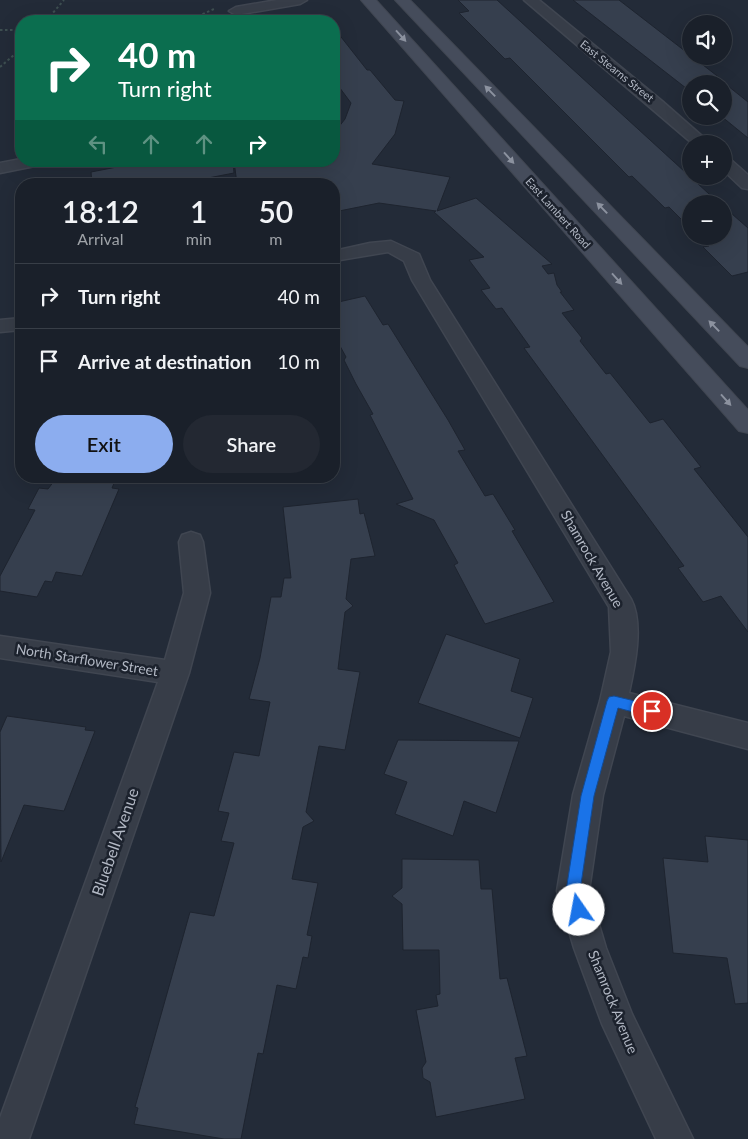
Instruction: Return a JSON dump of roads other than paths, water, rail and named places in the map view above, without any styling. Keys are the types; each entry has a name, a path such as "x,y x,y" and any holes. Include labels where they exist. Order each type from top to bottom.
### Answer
{"main road":[{"name":"East Lambert Road","path":"368,0 748,425"},
{"path":"402,0 748,361"}],"street":[{"path":"232,10 300,0"},
{"name":"East Stearns Street","path":"531,0 693,135"},
{"path":"0,168 15,165"},
{"path":"732,169 748,184"},
{"name":"Shamrock Avenue","path":"340,255 370,248 391,246 412,258 421,280 622,606 624,652 614,701 588,796 573,891 590,948 619,1024 675,1139"},
{"path":"0,326 15,325"},
{"name":"Bluebell Avenue","path":"11,1139 175,673 197,593 191,542"},
{"name":"North Starflower Street","path":"0,647 175,673"},
{"path":"614,701 748,736"}]}
